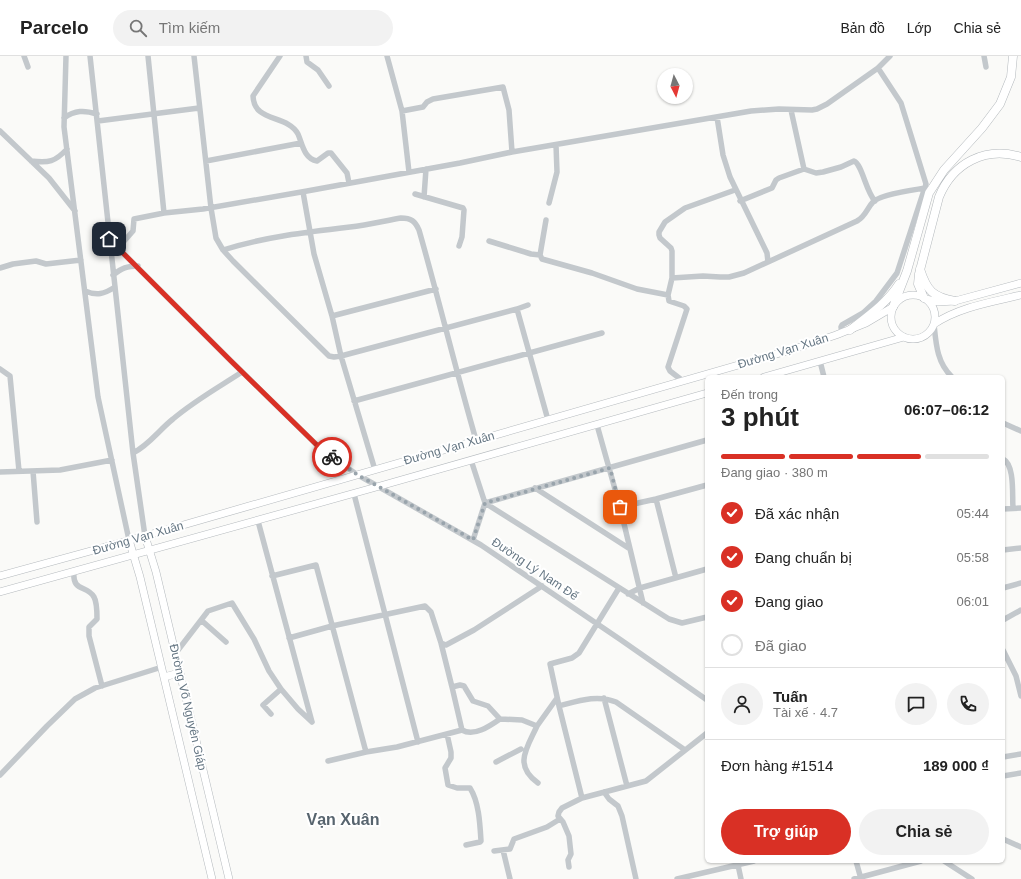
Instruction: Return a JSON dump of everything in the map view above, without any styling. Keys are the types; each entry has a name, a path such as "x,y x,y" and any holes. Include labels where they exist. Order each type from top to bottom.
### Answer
{"highway":[{"path":"893,307 908,271 929,193 944,170 982,128 1000,104 1011,77 1013,56"},
{"path":"924,298 918,284 920,268 939,197 944,185 952,175 964,165 978,157 1001,153 1021,157"},
{"path":"920,268 924,281 934,294 941,298 955,301"},
{"path":"850,330 884,302 896,289 908,271"}],"main road":[{"path":"924,298 930,303 934,310 934,324 930,331 925,336 910,340 897,334 893,328 891,314 897,301 903,297 910,295 917,296 924,298 938,302 955,301 1021,283"},
{"path":"934,324 961,311 1021,295"},
{"name":"Đường Vạn Xuân","path":"0,576 145,536 794,349 866,324 893,307"},
{"name":"Đường Vạn Xuân","path":"771,375 904,337"},
{"name":"Đường Vạn Xuân","path":"0,592 354,494 705,394"},
{"name":"Đường Võ Nguyên Giáp","path":"145,536 150,551 229,879"},
{"name":"Đường Võ Nguyên Giáp","path":"129,540 140,577 162,666 212,879"},
{"path":"164,677 179,673"}],"street":[{"path":"24,56 28,67"},
{"path":"66,56 64,118 98,397 129,540"},
{"path":"90,56 133,453 145,536"},
{"path":"148,56 164,213"},
{"path":"194,56 211,208 216,238 223,250 329,356 341,356 528,305"},
{"path":"280,56 252,96 255,108 260,112 291,126 297,133 307,154 314,160 318,160 331,152 347,173 350,183"},
{"path":"306,56 307,62 318,70 329,86"},
{"path":"386,56 402,111 409,172"},
{"path":"118,248 133,231 134,219 164,213 211,208 303,192 426,170 512,152 750,111 817,109 827,104 878,68 890,56"},
{"path":"984,56 986,67"},
{"path":"842,333 840,327 860,315 876,301 897,273 926,184 902,107 878,68"},
{"path":"402,111 418,109 433,100 503,87 509,110 512,152"},
{"path":"98,121 199,108"},
{"path":"64,118 82,110 97,114"},
{"path":"792,110 804,169"},
{"path":"716,117 730,177 740,201 767,253 768,262"},
{"path":"0,131 49,178 75,211"},
{"path":"206,161 301,143"},
{"path":"549,203 557,172 556,145"},
{"path":"31,161 48,162 54,160 61,156 67,148"},
{"path":"740,201 772,188 776,180 779,178 804,169 816,173 841,167 851,161 856,161 872,197 875,200"},
{"path":"424,197 426,170"},
{"path":"672,278 703,276 720,277 744,273 857,221 865,216 875,200 925,188"},
{"path":"683,381 670,371 668,367 687,309 684,306 668,301 672,278 672,251 671,248 660,238 659,232 665,222 685,208 735,190"},
{"path":"303,192 314,254 332,316 341,356 375,470"},
{"path":"416,194 463,208 462,237 459,246"},
{"path":"223,250 238,245 309,232 351,227 401,218 408,218 416,223 436,289 457,374 476,440"},
{"path":"546,220 540,258 592,272 637,289 668,295"},
{"name":"Đường Lý Nam Đế","path":"109,239 138,266 242,372 325,453 358,475 380,486 473,540 597,623 705,699"},
{"path":"489,241 531,254 540,255"},
{"path":"0,268 13,264 36,261 46,264 81,260"},
{"path":"113,275 128,266 138,266"},
{"path":"85,291 96,295 102,294 115,287"},
{"path":"332,316 436,289"},
{"path":"517,309 548,420"},
{"path":"934,324 936,347 940,360 946,372 950,375"},
{"path":"354,401 602,333"},
{"path":"820,361 824,375"},
{"path":"0,369 10,376 19,471"},
{"path":"133,453 144,446 167,423 181,412 242,372"},
{"path":"1005,424 1021,431"},
{"path":"597,425 610,468 643,603"},
{"path":"485,503 705,441"},
{"path":"0,472 65,470 112,460"},
{"path":"471,460 485,503 473,540"},
{"path":"1005,460 1008,461 1011,468 1013,508"},
{"path":"33,471 37,522"},
{"path":"620,507 656,499 705,485"},
{"path":"535,488 630,550"},
{"path":"354,494 418,742"},
{"path":"656,499 676,578"},
{"path":"485,503 669,620 682,623 705,617"},
{"path":"1005,509 1021,508"},
{"path":"175,654 208,611 232,603 254,639 269,671 281,689 298,709 312,722 258,521"},
{"path":"1005,550 1021,548"},
{"path":"272,576 316,565 366,752"},
{"path":"628,594 640,588 705,571"},
{"path":"74,572 76,585 91,593 95,600 97,618 89,627 89,636 102,686"},
{"path":"1005,587 1021,583"},
{"path":"441,642 446,645 474,630 542,586"},
{"path":"582,798 550,664 576,656 619,588"},
{"path":"289,638 332,626 421,606 427,607 431,612 441,642 462,730 466,733 472,733 484,728 500,718 522,720 537,726"},
{"path":"1005,619 1021,610"},
{"path":"201,620 226,642"},
{"path":"1005,654 1016,676 1021,696"},
{"path":"0,775 47,726 75,700 89,691 162,666"},
{"path":"452,688 463,685 473,701 488,706 500,718"},
{"path":"271,714 263,705 281,689"},
{"path":"496,762 524,748 537,726 557,698"},
{"path":"559,706 592,698 604,698 616,702 685,750"},
{"path":"604,698 627,786"},
{"path":"328,761 366,752 397,747 462,730"},
{"path":"447,734 451,752 451,758 445,768 448,785 456,788 470,788 475,800 479,818 481,841 466,845"},
{"path":"570,867 568,860 571,854 569,836 558,814 562,808 582,798 646,781 705,735"},
{"path":"524,748 524,765 528,775 538,783"},
{"path":"1005,757 1021,754"},
{"path":"1005,776 1021,773"},
{"path":"604,792 611,802 618,806 622,816 636,879"},
{"path":"494,851 510,849 514,839 547,827 560,819"},
{"path":"1005,840 1021,847"},
{"path":"503,850 510,879"},
{"path":"677,879 746,863"},
{"path":"856,863 858,878 914,863"},
{"path":"947,863 972,879"},
{"path":"738,865 741,879"}],"way so far":[{"path":"332,457 358,475 380,486 473,540 485,503 610,468 620,507"}],"district":[{"name":"Vạn Xuân","path":"343,819"}],"route":[{"path":"109,239 138,266 242,372 325,453 332,457"}]}
